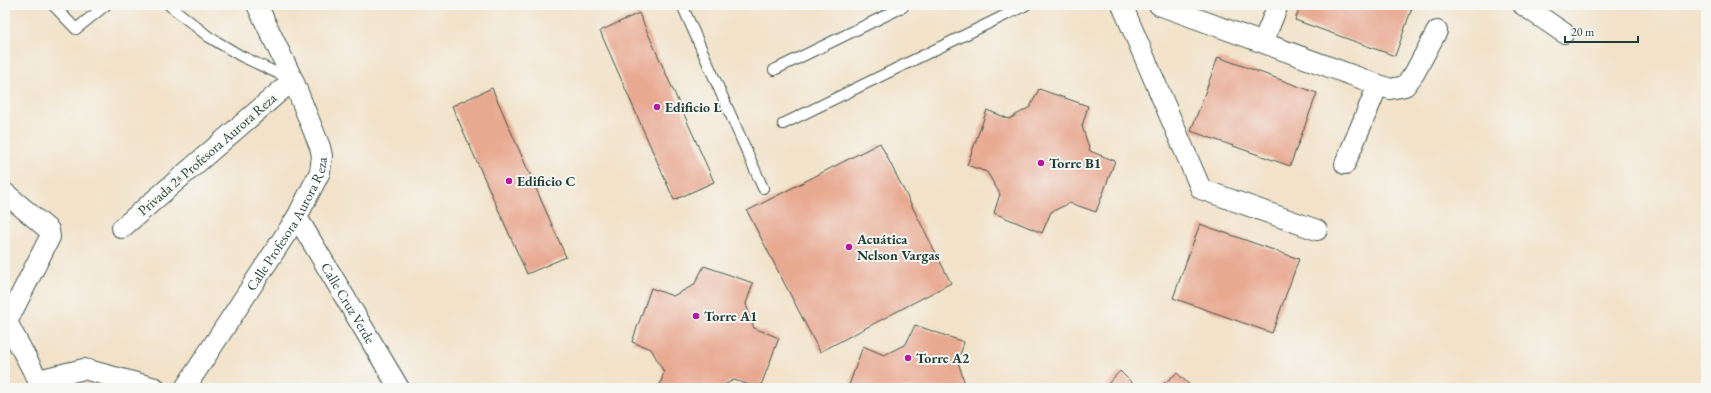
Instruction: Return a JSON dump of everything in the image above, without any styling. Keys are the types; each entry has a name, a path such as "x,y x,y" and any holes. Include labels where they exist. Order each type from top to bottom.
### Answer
{"street":[{"name":"Calle Profesora Aurora Reza","path":"185,388 297,217 320,172 322,156 320,147 293,80 257,5"},
{"path":"1122,5 1201,190 1317,230"},
{"path":"1159,5 1390,89 1405,86 1414,74 1437,31"},
{"path":"1263,42 1278,5"},
{"path":"1524,5 1564,33"},
{"name":"Privada 2ª Profesora Aurora Reza","path":"122,228 293,80"},
{"path":"1345,164 1378,85"},
{"path":"5,193 49,230 50,237 6,321 38,380 84,369 155,388"},
{"name":"Calle Cruz Verde","path":"297,217 399,388"}],"lane":[{"path":"53,5 76,29 106,5"},
{"path":"169,5 209,37 241,56 293,80"},
{"path":"682,5 763,188"},
{"path":"774,70 902,7 902,5"},
{"path":"783,124 1026,5"}],"building":[{"path":"1301,5 1413,5 1395,56 1295,20"},
{"name":"Edificio L","path":"639,13 714,182 674,200 600,31"},
{"path":"1218,57 1317,93 1290,166 1191,131"},
{"name":"Edificio C","path":"492,88 566,257 527,274 452,106"},
{"name":"Torre B1","path":"1039,89 1088,106 1082,126 1090,151 1115,161 1096,212 1070,203 1051,212 1042,233 994,213 1000,194 987,172 967,165 987,110 1009,119 1030,107"},
{"name":"Acuática Nelson Vargas","path":"880,143 951,283 820,352 747,211"},
{"path":"1200,224 1299,259 1272,333 1173,298"},
{"name":"Torre A1","path":"704,266 753,283 746,304 754,328 779,338 760,388 734,380 718,388 659,388 664,372 651,349 632,342 651,288 673,296 694,285"},
{"name":"Torre A2","path":"915,325 964,342 958,362 966,387 969,388 848,388 863,346 884,355 906,344"},
{"path":"1120,371 1137,388 1104,388"},
{"path":"1177,373 1193,388 1149,388 1161,386"}],"place":[{"name":"Edificio L","path":"657,107"},
{"name":"Torre B1","path":"1041,163"},
{"name":"Edificio C","path":"509,181"},
{"name":"Acuática Nelson Vargas","path":"849,247"},
{"name":"Torre A1","path":"696,316"},
{"name":"Torre A2","path":"908,358"}]}
